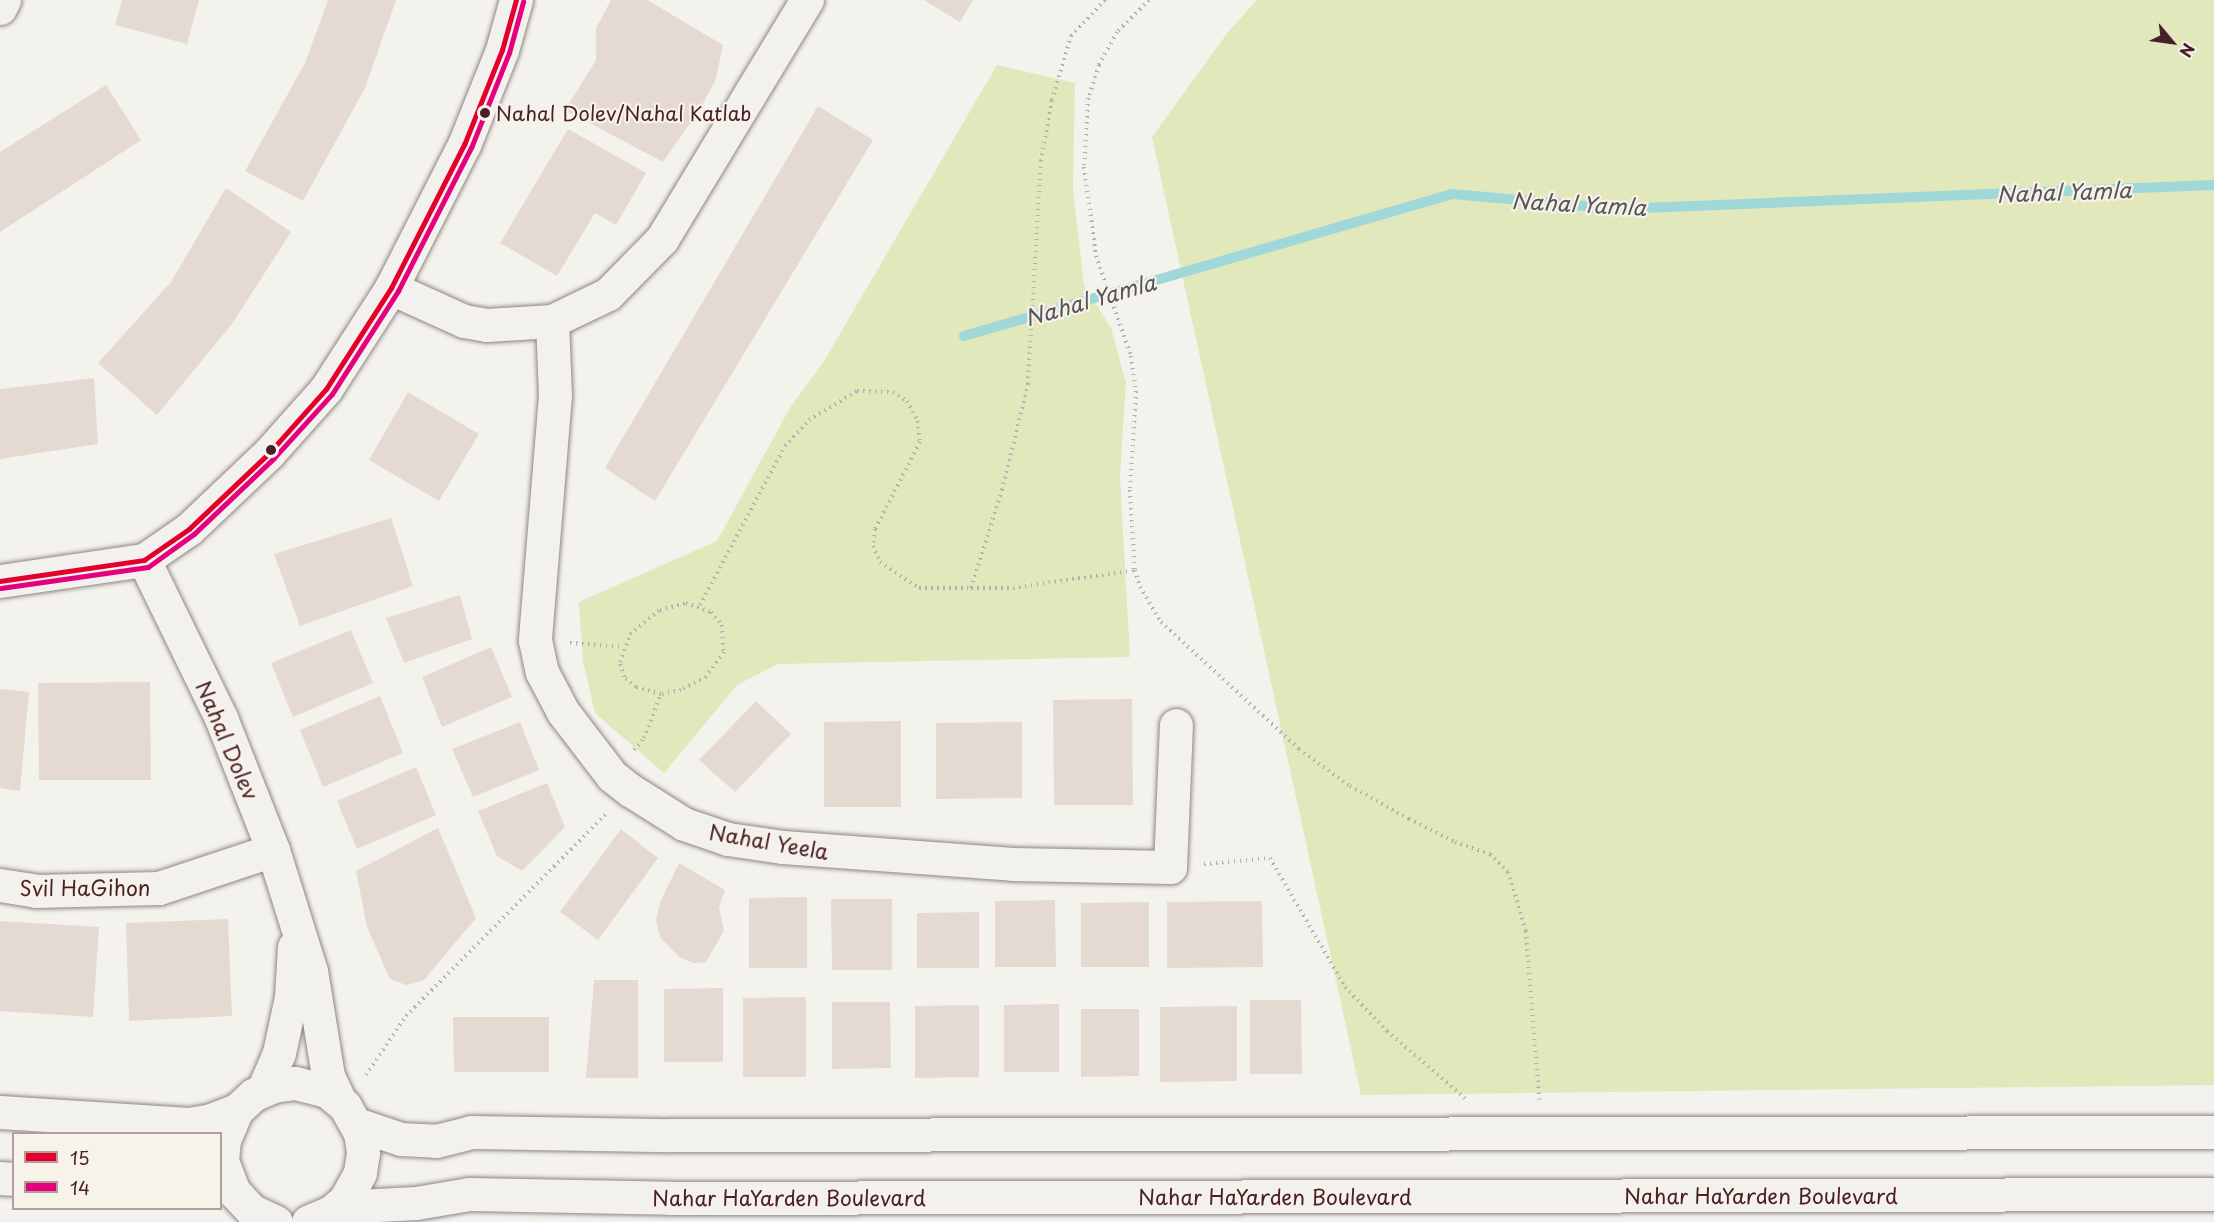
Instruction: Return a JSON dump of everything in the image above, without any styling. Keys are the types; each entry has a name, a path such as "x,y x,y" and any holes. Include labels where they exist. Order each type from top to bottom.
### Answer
{"main road":[{"path":"0,8 4,0"},
{"path":"0,581 144,560 189,529 269,453 326,389 391,288 464,145 502,50 516,0"},
{"path":"391,288 464,321 487,325 552,321 608,294 662,239 807,0"},
{"name":"Nahal Yeela","path":"552,321 555,395 536,640 543,672 563,712 621,783 684,824 728,839 783,847 1012,864 1170,867"},
{"name":"Nahal Dolev","path":"144,560 221,718 273,850 311,971 328,1076 347,1110 363,1153 360,1173 325,1216"},
{"path":"1170,867 1176,725"},
{"name":"Svil HaGihon","path":"0,885 36,891 159,888 273,850"},
{"name":"Nahal Dolev","path":"263,1090 279,1053 291,997 296,927"},
{"path":"0,1112 189,1124 211,1120 237,1110 263,1090 284,1083 306,1084 347,1110 401,1139 436,1141 471,1132 671,1136 2214,1132"},
{"path":"237,1110 226,1129 222,1161 228,1183 263,1218"},
{"name":"Nahar HaYarden Boulevard","path":"325,1216 469,1194 670,1198 2214,1194"},
{"path":"222,1204 263,1218"}],"path":[{"path":"970,588 1002,490 1028,384 1041,161 1052,100 1071,36 1105,0"},
{"path":"1149,0 1117,32 1099,65 1088,98 1084,167 1096,256 1131,356 1136,391 1130,490 1135,570 1161,622 1299,749 1350,786 1409,819 1455,842 1490,854 1508,872 1526,931 1528,1003 1539,1101"},
{"path":"700,605 785,446 809,420 857,391 893,392 907,401 918,421 920,442 875,529 873,546 880,562 919,588 1013,588 1135,570"},
{"path":"672,604 700,605 722,625 724,652 706,676 681,690 661,694 636,687 624,677 620,662 623,647 637,626 672,604"},
{"path":"536,640 623,647"},
{"path":"347,1110 406,1016 621,783 644,738 661,694"},
{"path":"1170,867 1270,858 1345,987 1387,1031 1507,1134"}],"green space":[{"path":"1257,0 2214,0 2214,1085 1361,1095 1152,137 1228,32"},
{"path":"997,65 1075,83 1073,188 1084,285 1111,328 1126,383 1120,476 1130,657 778,664 737,685 664,773 595,713 583,661 579,602 717,541 791,406 823,363"}],"building":[{"path":"122,0 199,0 187,44 115,25"},
{"path":"328,0 396,0 365,88 303,201 245,171 305,63"},
{"path":"611,0 647,0 723,45 716,79 700,109 663,162 565,110 596,60 596,28"},
{"path":"924,0 973,0 960,22"},
{"path":"106,85 141,140 0,232 0,152"},
{"path":"818,106 873,140 655,501 605,468"},
{"path":"568,129 646,173 616,225 595,213 557,276 500,243"},
{"path":"226,188 291,232 232,324 157,415 98,363 171,282"},
{"path":"94,378 98,444 0,459 0,389"},
{"path":"408,392 479,434 439,501 369,460"},
{"path":"391,518 413,586 300,626 274,554"},
{"path":"460,595 472,639 404,663 386,618"},
{"path":"351,630 373,683 293,717 271,663"},
{"path":"491,647 512,697 442,727 422,677"},
{"path":"150,682 151,780 39,780 38,683"},
{"path":"0,689 29,692 20,791 0,788"},
{"path":"380,696 403,753 323,787 300,730"},
{"path":"1132,699 1133,805 1054,805 1053,700"},
{"path":"756,701 791,734 735,792 699,760"},
{"path":"901,721 901,807 824,807 824,722"},
{"path":"520,722 539,770 473,797 452,749"},
{"path":"1022,722 1022,798 936,799 936,723"},
{"path":"416,767 436,815 357,849 337,801"},
{"path":"547,783 565,827 522,871 497,856 478,811"},
{"path":"438,828 476,918 424,980 406,985 390,979 367,927 356,871"},
{"path":"621,829 658,858 598,940 560,912"},
{"path":"679,863 725,890 719,907 724,931 706,962 693,963 679,957 660,937 656,921 660,902"},
{"path":"807,897 807,968 749,968 749,898"},
{"path":"831,899 892,899 892,970 832,970"},
{"path":"1055,900 1056,967 995,967 995,901"},
{"path":"1262,901 1263,967 1167,968 1167,902"},
{"path":"1149,902 1149,967 1081,967 1081,903"},
{"path":"979,912 979,968 917,968 917,913"},
{"path":"228,919 232,1016 129,1021 126,923"},
{"path":"0,921 99,927 93,1017 0,1011"},
{"path":"594,980 638,980 638,1078 586,1078"},
{"path":"723,988 723,1062 664,1062 664,989"},
{"path":"806,997 806,1077 743,1077 743,998"},
{"path":"1250,1000 1301,1000 1302,1074 1250,1074"},
{"path":"832,1002 890,1002 891,1068 832,1069"},
{"path":"1059,1004 1059,1072 1004,1072 1004,1005"},
{"path":"979,1005 979,1077 915,1078 915,1006"},
{"path":"1237,1006 1237,1081 1160,1082 1160,1007"},
{"path":"1081,1009 1139,1009 1139,1076 1081,1077"},
{"path":"453,1017 549,1017 549,1072 454,1072"}],"waterway":[{"name":"Nahal Yamla","path":"964,336 1452,194 1619,209 2214,185"}],"transit line":[{"name":"15","path":"0,581 144,560 189,529 269,453 326,389 391,288 464,145 502,50 516,0"},
{"name":"14","path":"1,588 148,567 194,534 274,458 332,394 398,291 471,148 509,53 523,2"}],"place":[{"name":"Nahal Dolev/Nahal Katlab","path":"485,113"}]}
